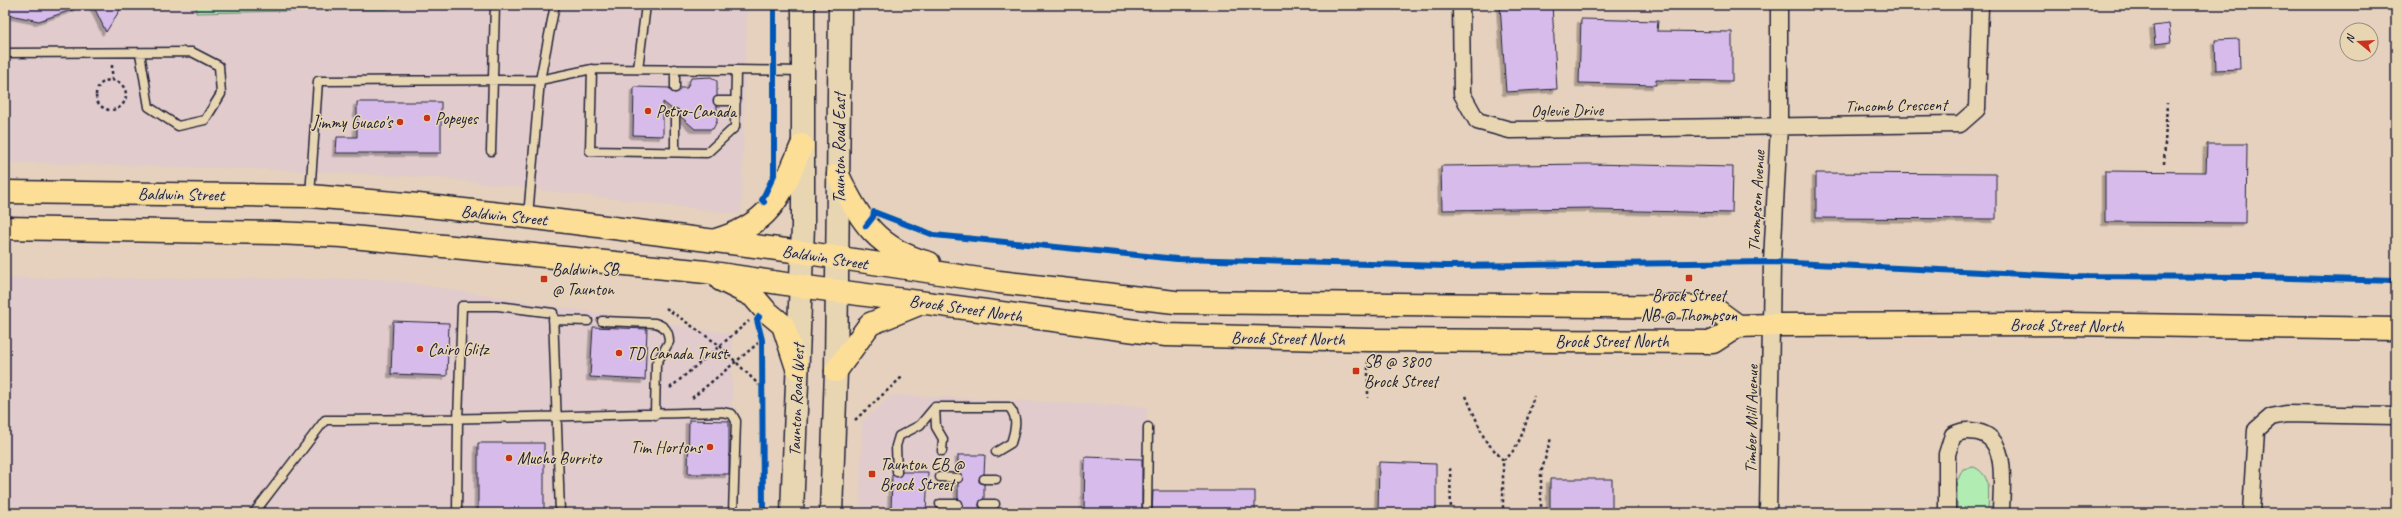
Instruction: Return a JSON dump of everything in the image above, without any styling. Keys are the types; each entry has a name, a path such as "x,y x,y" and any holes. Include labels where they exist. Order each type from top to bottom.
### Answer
{"main road":[{"path":"799,286 801,252 802,5"},
{"name":"Taunton Road East","path":"837,291 840,5"},
{"path":"709,242 740,233 760,220 771,209 784,185 802,145"},
{"path":"838,175 852,204 866,226 886,245 913,259 999,282"},
{"name":"Baldwin Street","path":"5,192 310,196 528,217 709,242 838,257 999,282"},
{"name":"Baldwin Street","path":"5,228 276,233 342,236 706,272 837,291"},
{"path":"706,272 753,296 765,310 784,325 797,368"},
{"name":"Brock Street North","path":"999,282 1175,302 1712,307 1738,326"},
{"name":"Taunton Road West","path":"792,513 799,286"},
{"path":"831,513 837,291"},
{"name":"Brock Street North","path":"837,291 1166,335 1368,340 1713,342 1738,326 1772,325 2067,324 2396,330"},
{"path":"836,371 870,324 922,302"}],"street":[{"name":"Oglevie Drive","path":"1461,5 1462,94 1477,121 1510,130 1779,126"},
{"name":"Thompson Avenue","path":"1772,325 1772,262 1779,126 1779,5"},
{"name":"Tincomb Crescent","path":"1779,126 1960,124 1977,109 1980,5"},
{"name":"Timber Mill Avenue","path":"1768,513 1772,325"},
{"path":"2251,513 2256,430 2271,418 2286,414 2396,416"},
{"path":"1946,513 1947,454 1953,435 1965,430 1984,433 1995,442 2001,463 2002,513"}],"lane":[{"path":"491,151 495,5"},
{"path":"528,217 540,80 555,5"},
{"path":"638,69 646,5"},
{"path":"5,53 192,52 219,66 221,94 205,120 178,126 148,107 140,53"},
{"path":"310,196 318,81 540,80 592,69 802,71"},
{"path":"592,69 590,151 707,153 735,127 736,70"},
{"path":"675,69 675,88"},
{"path":"718,101 736,101"},
{"path":"675,114 675,152"},
{"path":"457,513 458,420 462,306 498,306 553,313 560,513"},
{"path":"553,320 588,321"},
{"path":"602,321 655,323 663,326 666,330 669,342 656,364 656,415"},
{"path":"897,472 896,446 899,436 920,425 935,408 1009,407 1014,412 1016,427 1011,443 996,452"},
{"path":"935,408 936,427 943,439 942,451"},
{"path":"254,513 325,420 458,420 557,415 656,415 722,412 732,414 736,421 733,513"},
{"path":"1147,513 1148,427"},
{"path":"940,477 958,478"},
{"path":"984,478 996,479"},
{"path":"940,504 958,504"},
{"path":"984,504 995,504"}],"path":[{"path":"110,80 119,82 125,92 123,102 114,109 103,107 96,97 98,87 110,80"},
{"path":"2164,164 2167,103"},
{"path":"666,308 719,346 762,388"},
{"path":"670,388 746,322 751,321"},
{"path":"761,333 762,348"},
{"path":"675,413 762,340"},
{"path":"1368,340 1368,398"},
{"path":"834,440 902,377"},
{"path":"762,380 762,395"},
{"path":"1466,396 1485,440 1503,460 1503,513"},
{"path":"1503,460 1508,457 1520,439 1534,396"},
{"path":"1541,513 1541,473 1551,438"},
{"path":"1450,468 1451,513"}],"shaded area":[{"path":"5,5 747,5 741,214 441,178 288,170 5,162"},
{"path":"5,278 383,279 732,334 732,513 5,513"},
{"path":"892,395 1147,407 1146,513 860,513 862,421"}],"green space":[{"path":"196,5 387,5 388,9 196,13"},
{"path":"1974,467 1984,475 1987,481 1989,493 1988,513 1957,513 1957,481 1963,469"}],"building":[{"path":"5,5 77,5 77,8 39,21 5,14"},
{"path":"93,5 123,5 106,32"},
{"path":"1500,5 1552,5 1557,89 1506,92"},
{"path":"1581,19 1658,21 1657,31 1732,32 1732,81 1656,80 1656,85 1579,83"},
{"path":"2169,24 2171,42 2155,44 2153,26"},
{"path":"2239,39 2240,69 2216,70 2215,40"},
{"path":"711,77 717,81 717,96 713,101 717,106 717,121 713,129 695,129 680,116 678,109 672,109 663,102 663,136 633,135 634,87 670,88 670,91 675,93 680,88 687,88 691,78"},
{"path":"357,102 441,102 441,153 336,153 337,137 357,137"},
{"path":"2207,144 2247,144 2246,223 2105,222 2105,171 2206,172"},
{"path":"1588,164 1733,167 1732,213 1593,210 1593,208 1442,210 1441,166"},
{"path":"1816,173 1996,174 1996,219 1816,218"},
{"name":"Cairo Glitz","path":"393,321 449,323 447,376 391,374"},
{"name":"TD Canada Trust","path":"593,327 647,329 645,380 590,377"},
{"name":"Tim Hortons","path":"689,420 729,421 729,474 688,474"},
{"path":"478,443 544,443 544,513 478,513"},
{"path":"958,455 985,455 984,474 979,479 979,482 984,484 984,498 979,504 979,507 984,510 984,513 958,513 958,510 963,504 958,498 958,483 963,478 958,473"},
{"path":"1085,457 1142,459 1142,513 1084,513"},
{"path":"1379,462 1436,464 1436,513 1378,513"},
{"path":"902,472 928,472 926,513 891,513 892,475 898,477"},
{"path":"1550,479 1612,479 1612,513 1550,513"},
{"path":"1153,491 1255,491 1255,513 1152,513"}],"cycle path":[{"path":"764,202 762,200 774,175 774,5"},
{"path":"866,226 873,217 874,212 934,235 1177,259 1446,266 1772,262 2066,276 2258,277 2396,281"},
{"path":"759,317 757,320 762,340 763,513"}],"place":[{"name":"Petro-Canada","path":"648,111"},
{"name":"Popeyes","path":"427,118"},
{"name":"Jimmy Guaco's","path":"400,122"},
{"name":"Brock Street NB @ Thompson","path":"1689,278"},
{"name":"Baldwin SB @ Taunton","path":"544,279"},
{"name":"Cairo Glitz","path":"420,349"},
{"name":"TD Canada Trust","path":"619,353"},
{"name":"SB @ 3800 Brock Street","path":"1356,371"},
{"name":"Tim Hortons","path":"710,447"},
{"name":"Mucho Burrito","path":"509,458"},
{"name":"Taunton EB @ Brock Street","path":"872,474"}]}
